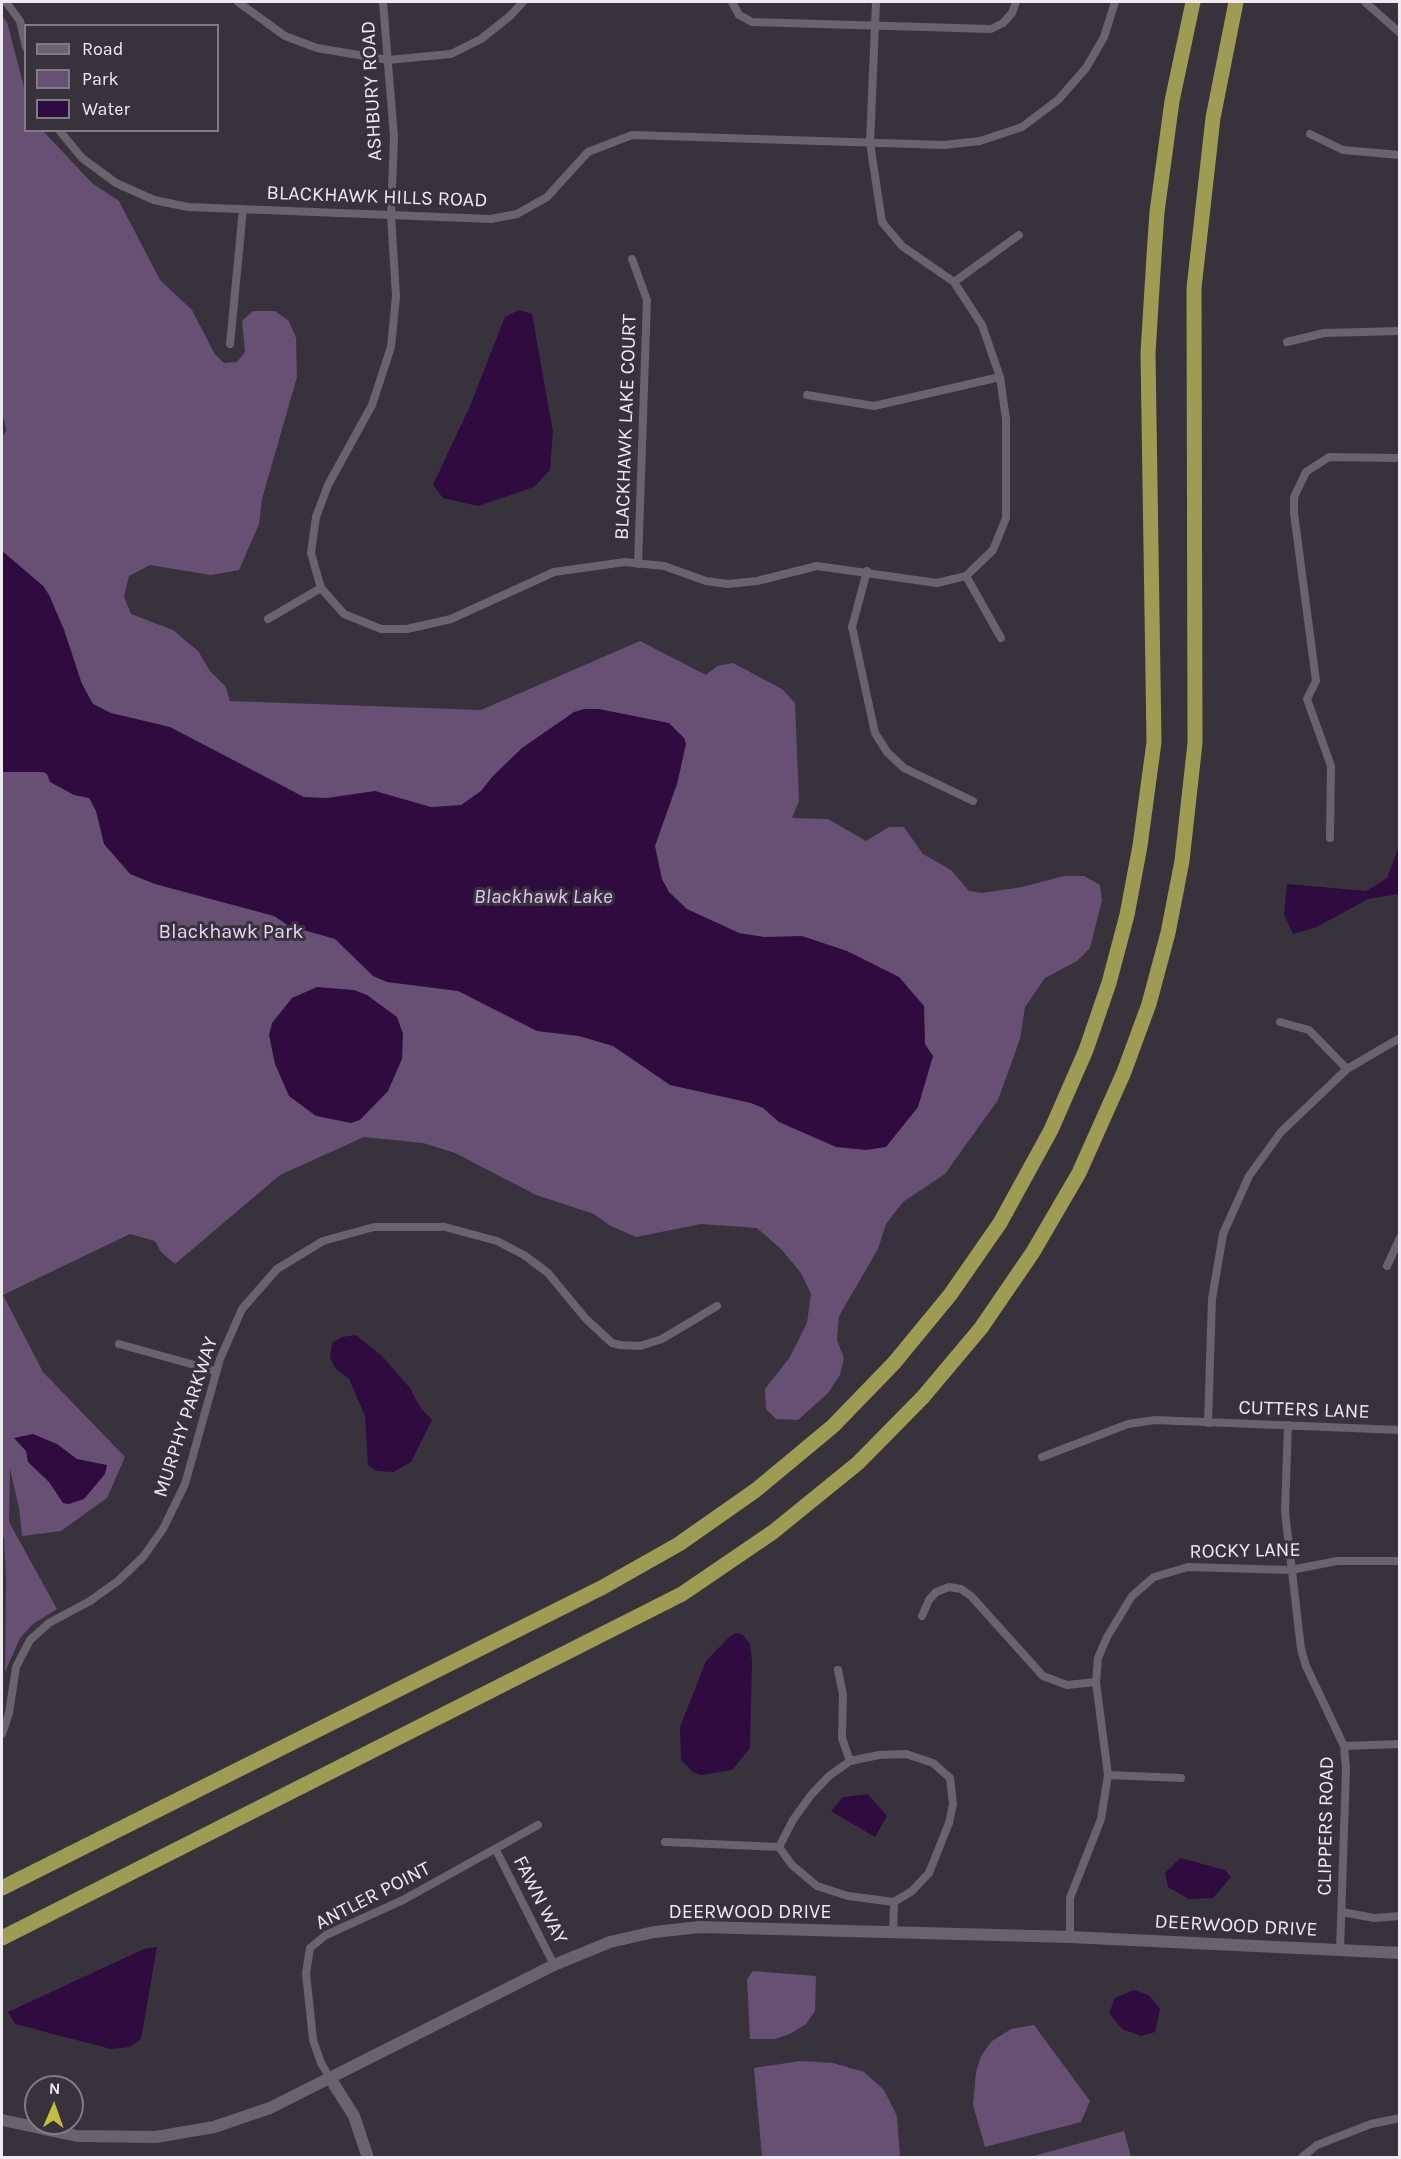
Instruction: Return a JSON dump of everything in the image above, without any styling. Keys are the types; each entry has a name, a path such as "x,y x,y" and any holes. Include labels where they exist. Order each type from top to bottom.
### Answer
{"highway":[{"path":"2,1888 592,1593 680,1544 756,1490 833,1426 894,1363 943,1304 1000,1223 1051,1130 1086,1050 1115,960 1140,846 1154,742 1148,364 1151,300 1157,212 1172,101 1193,2"},
{"path":"2,1938 682,1594 773,1532 858,1463 922,1397 967,1345 1034,1252 1079,1173 1124,1072 1151,993 1168,933 1182,861 1195,743 1194,288 1213,118 1236,2"}],"street":[{"path":"6,2 20,21 24,38"},
{"path":"238,2 285,36 317,48 388,60 451,54 481,39 510,16 523,2"},
{"name":"ASHBURY ROAD","path":"321,588 311,553 316,517 328,485 372,405 391,347 396,296 391,215 394,137 383,2"},
{"path":"732,2 739,15 752,22 991,29 1003,23 1012,13 1016,2"},
{"path":"268,619 321,588 344,614 381,629 406,629 451,619 554,572 626,562 664,566 706,581 728,584 757,581 817,566 867,571 937,583 966,576 993,550 1006,518 1006,419 1000,377 982,326 954,282 902,246 882,222 870,143 876,2"},
{"name":"BLACKHAWK HILLS ROAD","path":"61,132 82,158 116,183 154,200 189,207 491,219 517,214 547,197 588,152 632,135 944,145 980,141 1022,128 1058,100 1086,68 1104,37 1115,2"},
{"path":"1365,2 1400,33"},
{"path":"1310,134 1342,150 1400,155"},
{"path":"230,344 243,209"},
{"path":"954,282 1019,236"},
{"name":"BLACKHAWK LAKE COURT","path":"632,259 647,300 638,564"},
{"path":"1287,342 1324,333 1400,331"},
{"path":"807,395 874,406 1000,377"},
{"path":"1330,838 1331,766 1307,699 1316,681 1293,508 1298,486 1306,472 1329,457 1400,458"},
{"path":"867,571 852,627 875,733 887,752 904,768 973,801"},
{"path":"966,576 1001,638"},
{"path":"1280,1022 1309,1030 1347,1069"},
{"path":"1208,1423 1212,1299 1223,1234 1248,1176 1281,1132 1347,1069 1400,1038"},
{"name":"MURPHY PARKWAY","path":"2,1734 9,1713 16,1667 30,1640 49,1623 90,1601 118,1581 143,1557 163,1529 185,1484 216,1371 242,1309 277,1269 323,1241 374,1227 445,1227 497,1241 524,1255 548,1273 586,1319 612,1342 620,1345 640,1346 662,1340 717,1306"},
{"path":"1387,1266 1400,1238"},
{"path":"119,1344 216,1371"},
{"name":"CUTTERS LANE","path":"1042,1457 1128,1424 1155,1420 1400,1430"},
{"name":"CLIPPERS ROAD","path":"1288,1425 1285,1511 1300,1649 1305,1666 1344,1746 1346,1769 1340,1951"},
{"name":"ROCKY LANE","path":"1070,1937 1070,1898 1101,1819 1108,1775 1096,1682 1098,1658 1107,1637 1132,1596 1154,1577 1188,1567 1291,1570 1337,1561 1400,1561"},
{"path":"922,1616 929,1600 936,1592 949,1587 962,1589 972,1596 1043,1676 1067,1685 1096,1682"},
{"path":"838,1670 843,1695 842,1738 850,1761"},
{"path":"1344,1746 1400,1744"},
{"path":"665,1842 778,1847 792,1865 817,1886 848,1896 894,1902 912,1891 929,1873 949,1823 953,1804 950,1778 933,1763 906,1754 879,1755 850,1761 830,1776 811,1795 778,1847"},
{"path":"1108,1775 1181,1778"},
{"name":"ANTLER POINT","path":"330,2078 321,2063 313,2040 306,1973 310,1948 327,1935 403,1900 538,1825"},
{"name":"FAWN WAY","path":"496,1850 554,1965"},
{"path":"893,1934 894,1902"},
{"path":"1342,1912 1374,1918 1400,1916"},
{"name":"DEERWOOD DRIVE","path":"2,2120 77,2136 156,2137 214,2127 270,2108 554,1965 610,1942 654,1932 700,1927 1070,1937 1400,1953"},
{"path":"330,2078 357,2122 368,2157"},
{"path":"1301,2157 1317,2145 1371,2124 1400,2118"}],"green space":[{"name":"Blackhawk Park","path":"2,16 7,22 24,87 24,132 44,132 92,183 119,201 160,280 192,310 214,353 224,363 237,362 245,352 242,321 253,311 275,311 289,321 296,338 297,377 262,499 259,524 239,570 211,575 150,565 129,576 124,597 131,614 173,630 198,651 210,671 226,687 230,701 481,710 640,641 706,675 717,666 733,663 782,689 795,703 799,801 792,818 828,819 866,841 889,827 904,827 923,854 951,870 969,891 982,893 1022,887 1064,876 1084,876 1100,885 1102,900 1090,948 1077,961 1045,978 1025,1007 1020,1039 998,1100 945,1174 903,1202 886,1224 878,1249 839,1316 837,1340 844,1358 840,1375 828,1393 798,1420 776,1419 766,1409 765,1389 790,1357 807,1323 811,1294 801,1273 781,1249 757,1228 701,1224 636,1237 609,1225 594,1214 536,1195 455,1153 423,1143 364,1137 280,1175 175,1264 161,1252 155,1241 130,1234 3,1295 43,1372 125,1457 107,1498 61,1531 22,1536 19,1508 10,1469 9,1522 57,1609 33,1624 20,1638 5,1672 6,1580 4,1538 2,1536 2,693 86,696 64,630 49,595 43,586 2,551 2,438 6,430 2,411"},
{"path":"753,1971 816,1976 815,2011 806,2024 790,2034 775,2039 750,2039 747,1979"},
{"path":"1034,2025 1090,2101 1081,2122 985,2147 973,2105 976,2072 981,2056 992,2041 1011,2029"},
{"path":"800,2061 833,2063 864,2072 884,2090 897,2116 900,2157 762,2157 754,2068"},
{"path":"1124,2131 1131,2157 1030,2157"}],"water":[{"path":"519,310 532,314 553,432 550,470 534,487 478,506 443,498 433,485 470,406 505,317"},
{"name":"Blackhawk Lake","path":"2,551 43,586 49,595 64,630 81,682 93,704 111,713 170,727 304,797 327,798 375,791 431,807 461,805 481,791 522,748 574,712 599,709 669,723 684,738 686,744 677,784 655,846 662,879 669,892 687,909 739,933 764,937 802,936 847,951 899,977 924,1006 925,1044 933,1056 918,1107 886,1147 866,1150 836,1147 779,1122 763,1108 751,1103 670,1085 613,1046 579,1036 537,1031 458,991 387,982 373,976 335,939 289,926 274,916 155,884 130,874 104,844 96,811 89,798 74,795 50,782 47,774 43,772 2,772"},
{"path":"1399,846 1399,894 1368,899 1317,927 1293,934 1284,914 1287,884 1366,891 1387,878"},
{"path":"317,987 354,990 367,995 397,1017 403,1034 402,1059 388,1091 360,1120 351,1123 316,1116 289,1096 275,1064 269,1035 272,1023 292,998"},
{"path":"356,1335 381,1355 410,1388 420,1407 432,1420 411,1462 393,1472 377,1471 368,1465 365,1416 349,1379 336,1369 330,1358 332,1343 342,1337"},
{"path":"33,1434 57,1444 77,1459 107,1465 105,1474 84,1499 69,1504 63,1503 49,1482 28,1462 26,1451 14,1438"},
{"path":"736,1633 742,1634 750,1644 752,1662 750,1748 732,1770 701,1775 693,1772 681,1760 680,1727 706,1661 729,1637"},
{"path":"868,1794 887,1816 875,1837 831,1811 843,1797"},
{"path":"1180,1858 1225,1870 1231,1877 1213,1898 1189,1899 1168,1887 1165,1873"},
{"path":"157,1947 141,2039 130,2047 111,2049 15,2024 8,2012 144,1949"},
{"path":"1134,1990 1150,1996 1160,2009 1155,2032 1141,2036 1122,2029 1109,2013 1115,1998"}]}
